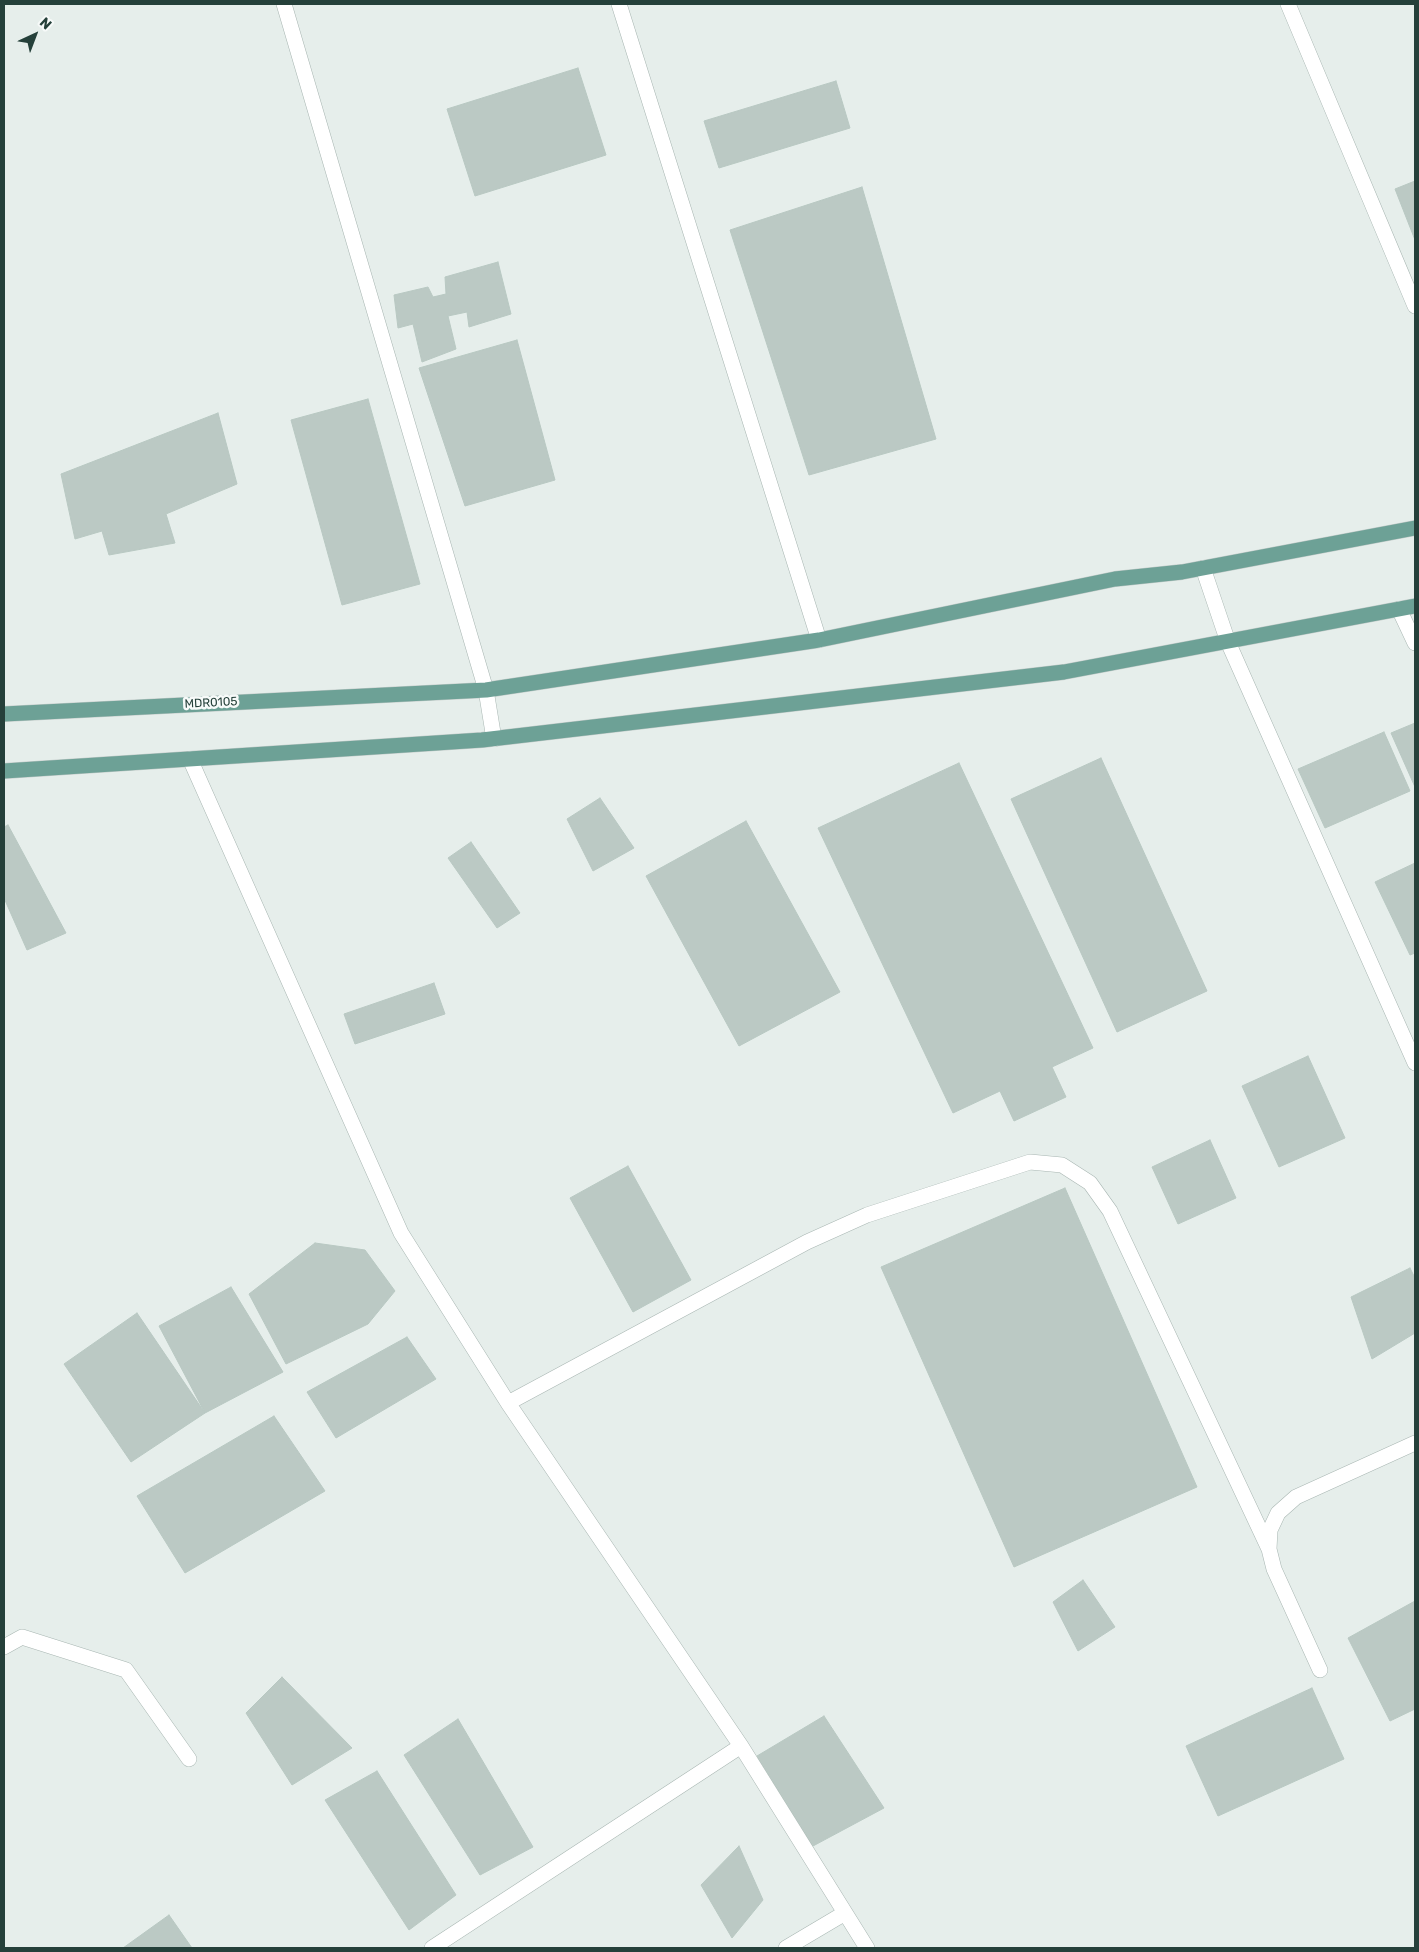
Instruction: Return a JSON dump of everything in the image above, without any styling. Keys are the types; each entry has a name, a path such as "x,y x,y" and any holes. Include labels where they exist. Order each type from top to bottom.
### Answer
{"main road":[{"name":"MDR0105","path":"4,714 486,690 819,640 1115,579 1182,572 1415,528"},
{"path":"4,771 494,739 1064,672 1415,606"}],"street":[{"path":"284,4 486,690 494,739"},
{"path":"619,4 819,640"},
{"path":"1288,4 1415,306"},
{"path":"1203,568 1228,642 1415,1063"},
{"path":"1399,609 1415,643"},
{"path":"190,759 401,1233 508,1403 741,1746 867,1948"},
{"path":"508,1403 807,1242 867,1215 1030,1162 1062,1165 1090,1183 1110,1211 1269,1549 1274,1569 1320,1670"},
{"path":"1269,1549 1270,1530 1278,1513 1296,1497 1415,1443"},
{"path":"4,1647 22,1637 126,1670 188,1759"},
{"path":"432,1948 741,1746"},
{"path":"786,1948 845,1913"}],"building":[{"path":"578,68 606,155 475,196 447,109"},
{"path":"836,81 850,128 719,168 704,121"},
{"path":"1415,181 1415,240 1395,189"},
{"path":"862,187 936,439 809,475 730,230"},
{"path":"498,262 511,314 469,327 467,312 448,316 456,349 422,362 413,324 398,328 394,295 428,287 433,297 446,294 445,277"},
{"path":"517,340 555,480 465,506 419,368"},
{"path":"368,399 420,584 342,605 291,420"},
{"path":"218,413 237,484 166,514 175,543 109,555 102,531 75,539 61,474"},
{"path":"1415,723 1415,787 1391,733"},
{"path":"1384,732 1410,791 1325,828 1298,769"},
{"path":"1101,758 1207,991 1117,1032 1011,799"},
{"path":"959,763 1093,1048 1052,1067 1066,1097 1014,1121 1000,1091 953,1113 818,828"},
{"path":"600,798 634,848 593,871 567,819"},
{"path":"746,821 840,992 739,1046 646,876"},
{"path":"8,825 66,933 27,950 4,898 4,827"},
{"path":"471,842 520,913 497,928 448,858"},
{"path":"1415,863 1415,953 1410,955 1375,882"},
{"path":"434,983 445,1014 355,1044 344,1014"},
{"path":"1308,1056 1345,1138 1279,1167 1242,1086"},
{"path":"1210,1140 1236,1198 1178,1224 1152,1167"},
{"path":"628,1166 691,1280 633,1312 570,1198"},
{"path":"1065,1188 1197,1487 1014,1567 881,1267"},
{"path":"315,1243 365,1250 395,1291 368,1324 286,1364 249,1294"},
{"path":"1410,1268 1415,1278 1415,1333 1372,1359 1351,1297"},
{"path":"231,1287 283,1372 205,1413 159,1326"},
{"path":"137,1313 205,1413 131,1462 64,1364"},
{"path":"407,1337 436,1379 336,1438 307,1392"},
{"path":"274,1416 325,1491 185,1573 137,1496"},
{"path":"1083,1580 1115,1627 1078,1651 1053,1602"},
{"path":"1415,1601 1415,1709 1390,1721 1348,1638"},
{"path":"282,1677 352,1748 292,1785 246,1713"},
{"path":"1312,1688 1344,1759 1218,1816 1186,1746"},
{"path":"824,1716 884,1808 813,1846 757,1756"},
{"path":"458,1719 533,1847 480,1875 404,1755"},
{"path":"377,1771 456,1895 409,1930 325,1800"},
{"path":"739,1846 763,1900 732,1938 701,1885"},
{"path":"169,1915 192,1948 123,1948"}]}
